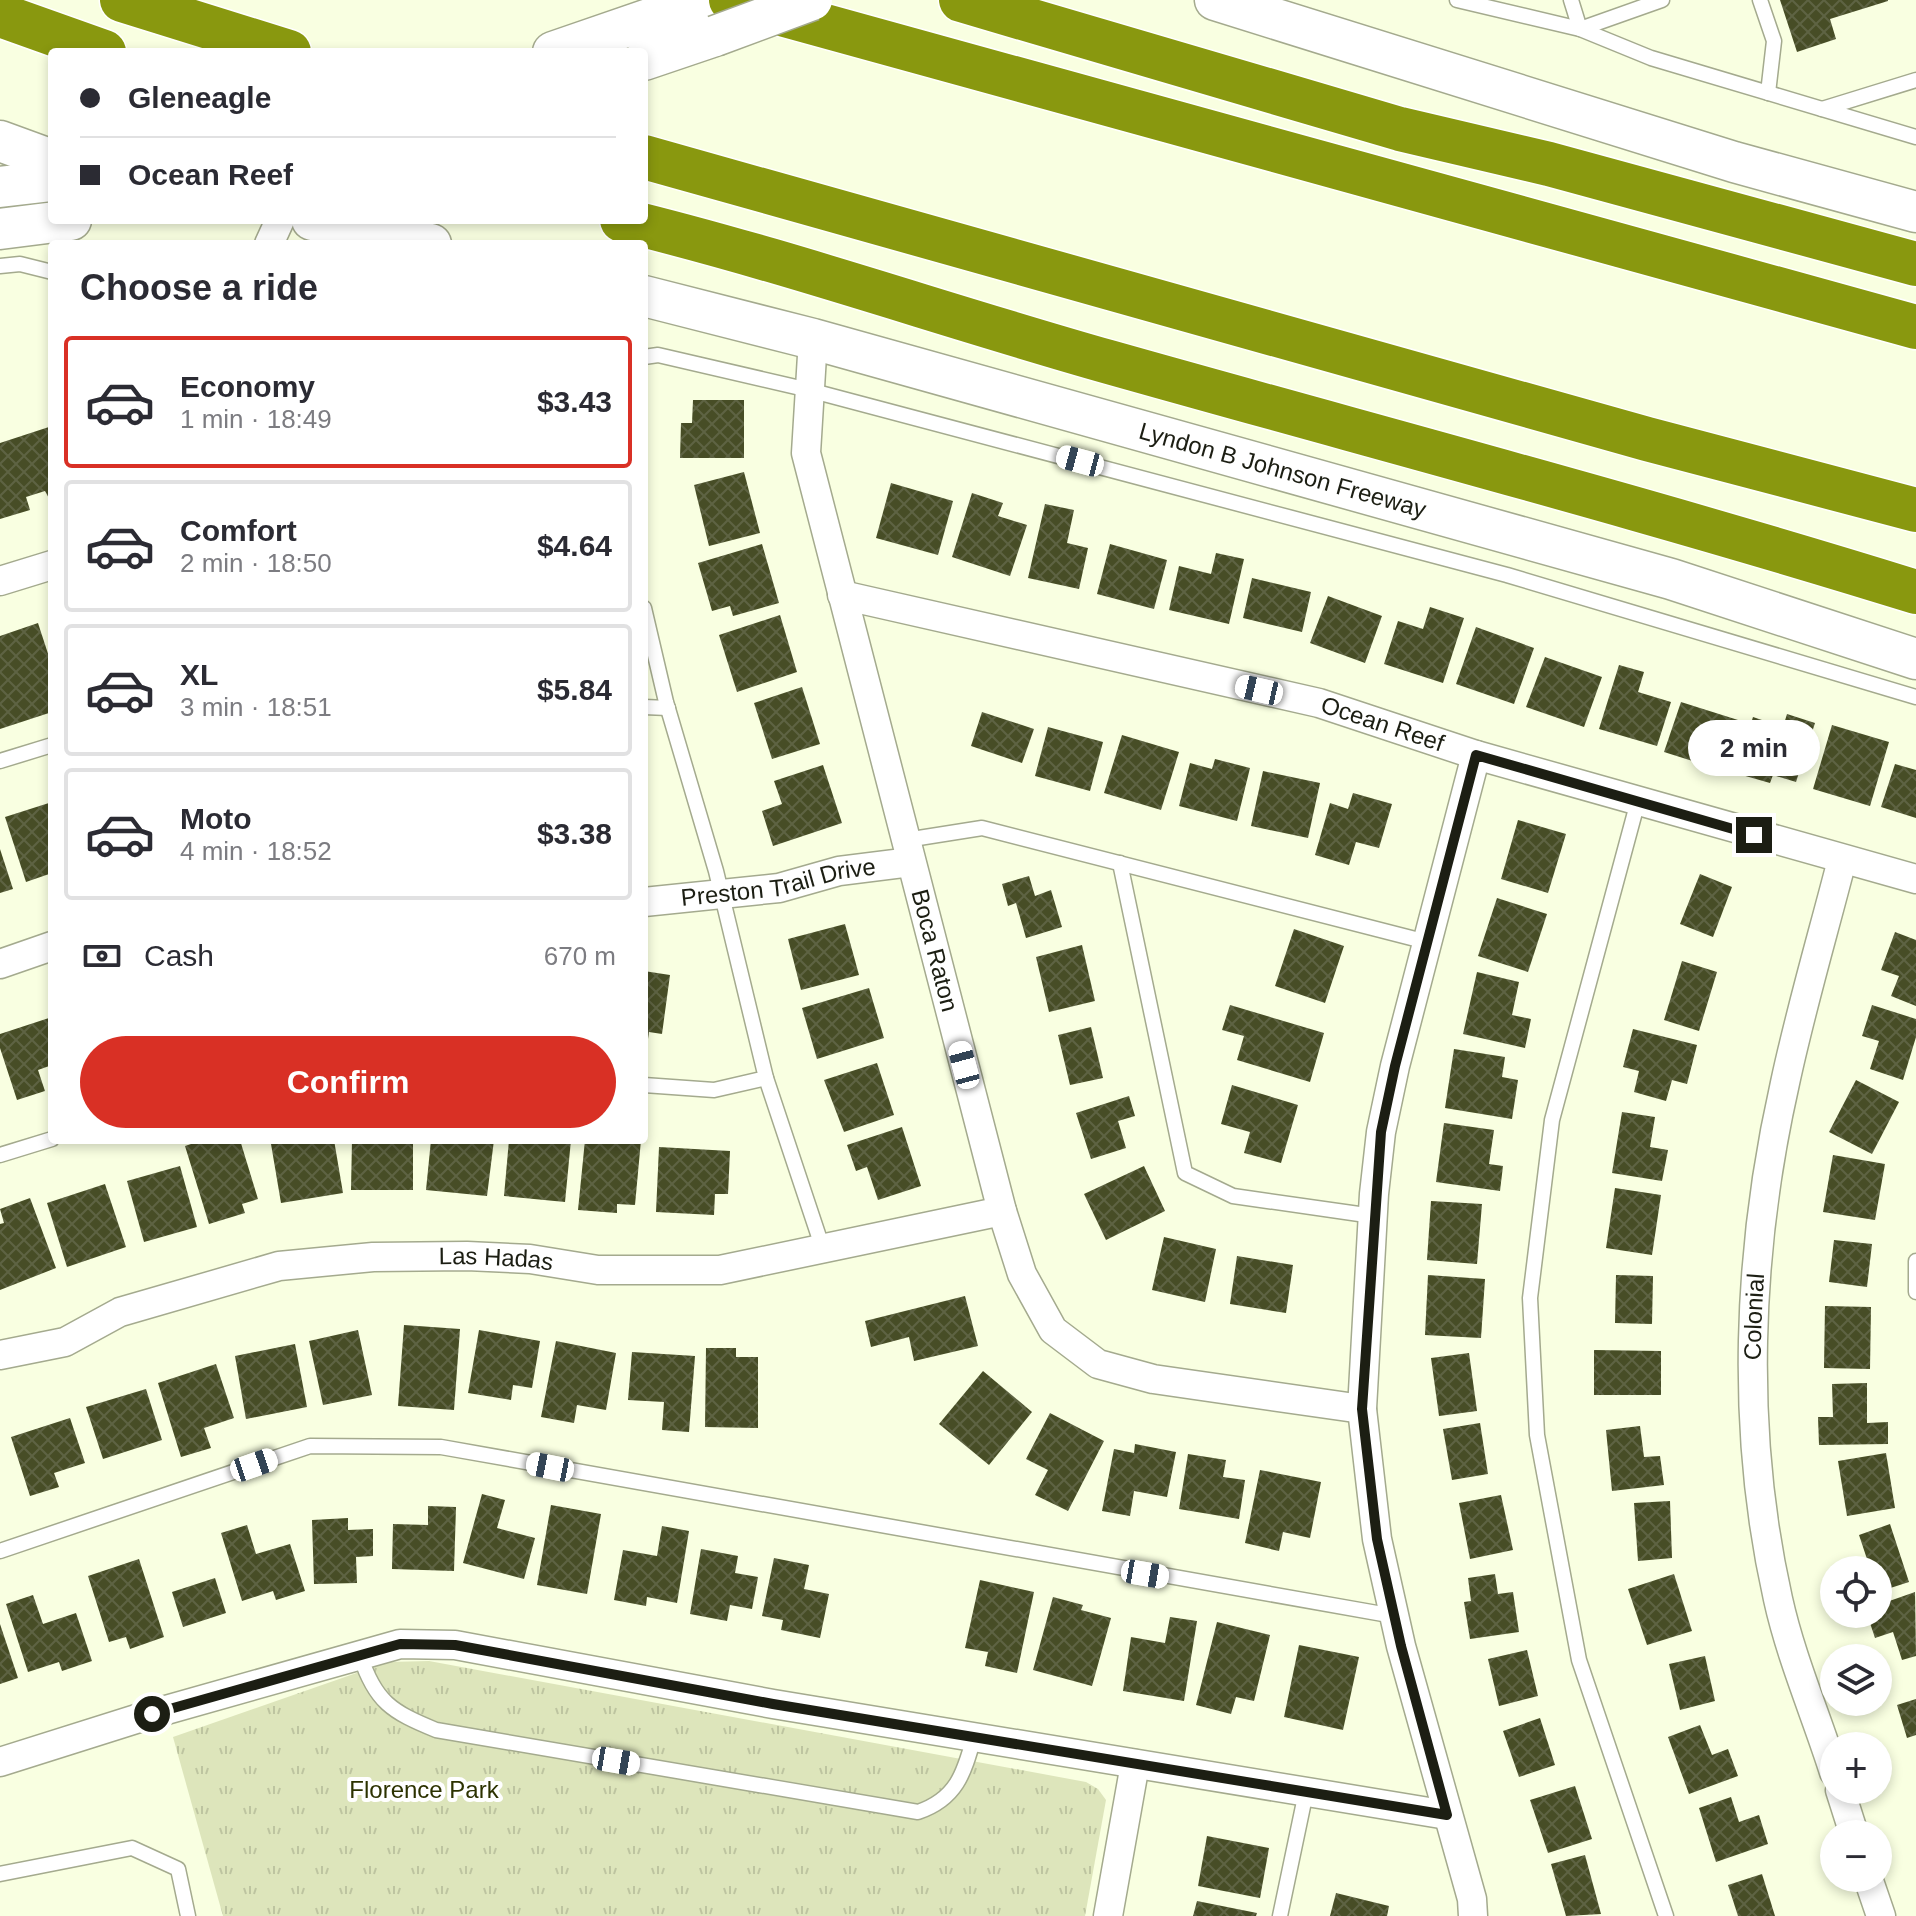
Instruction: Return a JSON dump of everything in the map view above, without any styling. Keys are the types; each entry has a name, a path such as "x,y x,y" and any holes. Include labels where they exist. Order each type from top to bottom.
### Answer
{"highway":[{"path":"122,0 276,48"},
{"path":"731,0 1916,327"},
{"path":"961,0 1400,129 1549,164 1916,264"},
{"path":"0,15 93,48"},
{"path":"648,158 1525,405 1916,510"},
{"path":"638,224 720,244 960,318 1454,457 1916,592"}],"main road":[{"path":"565,48 704,0"},
{"path":"648,59 812,0"},
{"path":"1215,0 1734,162 1916,212"},
{"path":"0,141 48,159"},
{"path":"0,187 48,181"},
{"path":"0,229 48,223"},
{"path":"352,224 415,240"},
{"name":"Lyndon B Johnson Freeway","path":"648,297 813,339 1671,579 1916,659"}],"street":[{"name":"Boca Raton","path":"813,339 806,453 1002,1211 1022,1274 1053,1330 1098,1364 1153,1379 1362,1409"},
{"path":"0,581 48,566"},
{"name":"Ocean Reef","path":"842,595 1319,703 1476,755 1916,879"},
{"path":"1473,1916 1472,1899 1394,1616 1377,1539 1362,1409 1381,1132 1476,755"},
{"name":"Preston Trail Drive","path":"648,902 779,888 909,851"},
{"name":"Colonial","path":"1821,1732 1778,1600 1760,1485 1751,1366 1755,1278 1782,1099 1842,860"},
{"path":"0,964 48,947"},
{"name":"Las Hadas","path":"0,1355 65,1342 120,1312 279,1266 373,1257 467,1256 530,1259 598,1270 720,1270 1002,1211"},
{"path":"0,1762 152,1714 400,1644 455,1645 974,1737 1447,1815"},
{"path":"1108,1916 1135,1764"},
{"path":"1873,1892 1881,1916"}],"lane":[{"path":"1457,0 1495,5 1580,29 1651,58 1916,137"},
{"path":"1571,0 1580,29"},
{"path":"1580,29 1662,0"},
{"path":"1760,0 1774,41 1768,93"},
{"path":"1822,109 1916,80"},
{"path":"0,266 20,264 48,271"},
{"path":"648,356 658,355 809,390 1507,575 1916,697"},
{"path":"648,625 766,1078 823,1249"},
{"path":"648,707 668,708"},
{"path":"0,761 48,746"},
{"path":"1638,801 1552,1120 1530,1298 1537,1435 1579,1660 1666,1916"},
{"path":"909,851 982,828 1427,942"},
{"path":"1120,863 1185,1173 1233,1196 1373,1216"},
{"path":"648,1085 714,1090 766,1078"},
{"path":"0,1155 48,1140"},
{"path":"1916,1261 1916,1292"},
{"path":"0,1551 310,1446 441,1447 1394,1616"},
{"path":"360,1655 369,1684 385,1704 436,1730 918,1812 935,1806 956,1787 974,1737"},
{"path":"1280,1916 1306,1792"},
{"path":"0,1874 132,1848 178,1869 188,1916"}],"green space":[{"name":"Florence Park","path":"429,1661 1086,1782 1098,1789 1106,1800 1085,1916 223,1916 173,1737 388,1662"}],"building":[{"path":"1780,0 1888,1 1830,19 1836,39 1797,52"},
{"path":"693,400 744,400 744,458 680,458 681,423 692,423"},
{"path":"48,427 48,497 45,491 26,497 30,510 0,519 0,443"},
{"path":"744,472 760,533 709,546 694,485"},
{"path":"891,483 953,501 938,555 876,538"},
{"path":"972,493 1003,503 998,516 1027,525 1010,576 952,557"},
{"path":"1045,504 1074,510 1067,543 1088,548 1079,589 1028,578"},
{"path":"762,544 779,603 733,616 730,606 712,611 698,563"},
{"path":"1110,544 1167,560 1154,609 1097,594"},
{"path":"1216,553 1244,559 1229,624 1169,610 1179,566 1211,574"},
{"path":"1252,578 1311,592 1302,632 1243,618"},
{"path":"1328,596 1382,616 1365,663 1310,643"},
{"path":"1430,607 1464,618 1443,683 1384,664 1398,621 1423,629"},
{"path":"780,615 797,672 737,692 719,635"},
{"path":"38,623 48,654 48,713 0,729 0,636"},
{"path":"1476,627 1534,648 1514,704 1456,684"},
{"path":"1545,657 1602,677 1584,727 1526,707"},
{"path":"1619,665 1644,672 1638,692 1671,702 1657,746 1599,729"},
{"path":"802,687 820,744 772,759 754,703"},
{"path":"1681,702 1738,720 1721,770 1664,752"},
{"path":"982,712 1034,729 1022,763 971,746"},
{"path":"1787,714 1815,723 1796,782 1773,775 1770,783 1735,773 1753,717 1783,727"},
{"path":"1832,725 1889,742 1870,806 1813,789"},
{"path":"1048,727 1103,742 1090,791 1035,776"},
{"path":"1122,735 1179,752 1161,810 1104,793"},
{"path":"1215,759 1250,768 1237,821 1179,806 1190,763 1212,769"},
{"path":"1895,764 1916,770 1916,818 1881,807"},
{"path":"823,765 842,823 773,846 762,811 782,804 774,781"},
{"path":"1263,771 1320,783 1308,838 1251,826"},
{"path":"1353,793 1392,804 1379,848 1356,842 1349,865 1315,855 1330,803 1348,809"},
{"path":"48,803 48,874 26,882 5,817"},
{"path":"1518,820 1566,834 1548,893 1501,879"},
{"path":"0,849 13,889 0,893"},
{"path":"1700,874 1732,887 1713,937 1680,924"},
{"path":"1029,876 1035,896 1051,890 1062,927 1026,938 1016,903 1008,906 1002,884"},
{"path":"1497,898 1547,914 1528,972 1478,956"},
{"path":"845,924 859,975 801,990 788,939"},
{"path":"1294,929 1344,946 1325,1003 1275,986"},
{"path":"1895,932 1916,940 1916,1006 1891,996 1899,976 1881,970"},
{"path":"1082,945 1095,1001 1049,1012 1036,957"},
{"path":"1682,961 1717,972 1699,1031 1664,1020"},
{"path":"648,972 670,975 662,1034 649,1032 648,1039"},
{"path":"1477,972 1519,982 1512,1015 1531,1019 1525,1048 1463,1034"},
{"path":"869,988 884,1038 817,1059 802,1008"},
{"path":"1230,1005 1324,1033 1310,1082 1237,1060 1244,1036 1222,1030"},
{"path":"1872,1005 1916,1019 1916,1037 1903,1080 1870,1069 1879,1041 1862,1036"},
{"path":"48,1018 48,1066 38,1070 45,1091 17,1100 0,1048 0,1034"},
{"path":"1091,1027 1103,1078 1070,1085 1058,1035"},
{"path":"1633,1029 1697,1045 1687,1084 1672,1080 1666,1101 1634,1092 1639,1071 1623,1067"},
{"path":"1454,1049 1505,1057 1502,1077 1518,1080 1512,1119 1445,1108"},
{"path":"877,1063 894,1115 844,1132 824,1080"},
{"path":"1856,1080 1899,1102 1872,1154 1829,1132"},
{"path":"1232,1085 1298,1105 1281,1163 1244,1153 1250,1132 1221,1124"},
{"path":"1129,1096 1135,1116 1118,1121 1126,1148 1091,1159 1076,1113"},
{"path":"1622,1112 1655,1117 1650,1147 1668,1150 1662,1181 1612,1173"},
{"path":"1444,1123 1494,1130 1489,1164 1503,1166 1500,1191 1436,1182"},
{"path":"902,1127 921,1186 878,1200 867,1167 856,1171 847,1145"},
{"path":"241,1144 258,1199 242,1204 245,1213 209,1224 185,1146"},
{"path":"271,1144 335,1144 343,1193 281,1203"},
{"path":"352,1144 413,1144 413,1190 351,1190"},
{"path":"431,1144 494,1144 487,1196 426,1190"},
{"path":"509,1144 571,1144 565,1202 504,1196"},
{"path":"585,1144 641,1144 635,1205 617,1204 617,1213 578,1210"},
{"path":"659,1147 730,1151 728,1194 715,1194 714,1215 656,1212"},
{"path":"1833,1155 1885,1164 1875,1220 1823,1212"},
{"path":"180,1166 197,1227 144,1242 127,1181"},
{"path":"1144,1166 1165,1211 1106,1240 1084,1194"},
{"path":"105,1184 126,1247 67,1267 47,1203"},
{"path":"1615,1188 1661,1195 1652,1255 1606,1248"},
{"path":"30,1198 56,1268 0,1290 0,1224 4,1223 0,1209"},
{"path":"1431,1201 1482,1204 1477,1264 1427,1260"},
{"path":"1164,1237 1216,1249 1205,1302 1152,1290"},
{"path":"1834,1240 1872,1244 1867,1287 1829,1282"},
{"path":"1237,1256 1293,1265 1286,1313 1230,1304"},
{"path":"1428,1275 1485,1279 1481,1338 1425,1335"},
{"path":"1616,1275 1653,1276 1652,1324 1615,1323"},
{"path":"965,1296 978,1346 914,1361 909,1337 871,1347 865,1321"},
{"path":"1825,1306 1871,1307 1870,1369 1824,1368"},
{"path":"404,1325 460,1329 454,1410 398,1406"},
{"path":"358,1330 372,1395 323,1405 309,1341"},
{"path":"479,1330 540,1341 532,1388 513,1385 511,1400 468,1393"},
{"path":"556,1341 616,1353 606,1410 577,1405 574,1423 541,1417"},
{"path":"295,1344 307,1407 246,1419 235,1356"},
{"path":"706,1348 736,1348 736,1357 758,1357 758,1428 705,1427"},
{"path":"1594,1350 1661,1351 1661,1395 1594,1395"},
{"path":"632,1352 695,1356 689,1432 662,1430 664,1402 628,1400"},
{"path":"1469,1353 1477,1411 1439,1416 1431,1358"},
{"path":"216,1364 234,1418 204,1428 211,1448 181,1457 158,1383"},
{"path":"983,1371 1032,1412 989,1465 939,1424"},
{"path":"1867,1383 1867,1423 1888,1422 1888,1444 1819,1445 1818,1417 1833,1417 1832,1384"},
{"path":"146,1389 162,1440 103,1459 86,1407"},
{"path":"1050,1413 1104,1441 1068,1511 1035,1495 1048,1470 1026,1459"},
{"path":"70,1418 85,1463 54,1473 59,1487 30,1496 11,1437"},
{"path":"1480,1423 1488,1474 1452,1480 1443,1429"},
{"path":"1640,1426 1644,1457 1660,1456 1664,1485 1612,1491 1606,1430"},
{"path":"1135,1444 1176,1452 1167,1497 1134,1491 1130,1516 1102,1511 1114,1449 1134,1453"},
{"path":"1886,1453 1895,1508 1847,1516 1838,1461"},
{"path":"1188,1454 1226,1460 1223,1477 1245,1480 1239,1519 1179,1509"},
{"path":"1260,1470 1321,1482 1310,1538 1283,1532 1279,1551 1245,1543"},
{"path":"482,1494 505,1500 497,1528 535,1538 524,1579 463,1563"},
{"path":"1501,1495 1513,1550 1470,1559 1459,1503"},
{"path":"1670,1501 1672,1558 1638,1561 1634,1503"},
{"path":"551,1505 601,1514 587,1594 537,1585"},
{"path":"428,1506 456,1507 454,1571 392,1569 393,1524 428,1525"},
{"path":"348,1518 348,1530 373,1529 373,1556 356,1557 357,1583 314,1584 312,1520"},
{"path":"1890,1524 1909,1582 1892,1587 1892,1556 1866,1556 1859,1535"},
{"path":"247,1525 256,1554 290,1544 305,1591 276,1600 273,1591 242,1601 221,1533"},
{"path":"662,1526 689,1531 677,1603 647,1597 646,1606 614,1600 623,1550 657,1556"},
{"path":"701,1549 738,1556 735,1573 758,1577 752,1609 730,1605 727,1621 690,1614"},
{"path":"774,1558 809,1565 804,1589 829,1594 820,1638 781,1630 783,1620 762,1616"},
{"path":"139,1559 164,1637 130,1649 126,1637 109,1642 88,1576"},
{"path":"1495,1574 1498,1594 1513,1592 1519,1632 1470,1639 1464,1602 1471,1601 1468,1578"},
{"path":"1674,1574 1692,1631 1647,1645 1628,1589"},
{"path":"215,1578 226,1613 183,1627 172,1592"},
{"path":"980,1580 1034,1592 1017,1673 985,1666 988,1652 965,1648"},
{"path":"1915,1592 1916,1656 1902,1660 1893,1632 1875,1638 1872,1628 1892,1628 1892,1600"},
{"path":"33,1595 43,1624 76,1613 92,1661 62,1671 59,1662 28,1672 6,1604"},
{"path":"1053,1597 1083,1605 1081,1610 1111,1618 1092,1686 1033,1670"},
{"path":"1170,1617 1197,1621 1184,1701 1123,1691 1131,1637 1165,1643"},
{"path":"1217,1622 1270,1635 1254,1701 1236,1697 1231,1714 1196,1705"},
{"path":"0,1624 18,1678 0,1684"},
{"path":"1299,1645 1359,1657 1343,1730 1284,1717"},
{"path":"1527,1650 1538,1696 1499,1706 1488,1659"},
{"path":"1705,1656 1715,1701 1680,1710 1669,1664"},
{"path":"1916,1699 1916,1735 1907,1738 1897,1705"},
{"path":"1540,1718 1555,1765 1519,1777 1503,1731"},
{"path":"1700,1725 1712,1755 1728,1749 1738,1776 1689,1794 1668,1737"},
{"path":"1575,1786 1592,1839 1548,1853 1530,1800"},
{"path":"1731,1797 1739,1822 1759,1815 1768,1844 1716,1862 1699,1808"},
{"path":"1207,1836 1269,1848 1260,1898 1198,1886"},
{"path":"1585,1855 1601,1914 1566,1916 1551,1864"},
{"path":"1762,1874 1775,1916 1738,1916 1728,1885"},
{"path":"1336,1893 1389,1906 1387,1916 1330,1916"},
{"path":"1197,1901 1257,1913 1256,1916 1193,1916"}],"route":[{"path":"152,1714 400,1644 455,1645 773,1704 1447,1815 1401,1646 1377,1539 1362,1409 1374,1194 1381,1132 1395,1066 1476,755 1754,835"}]}
